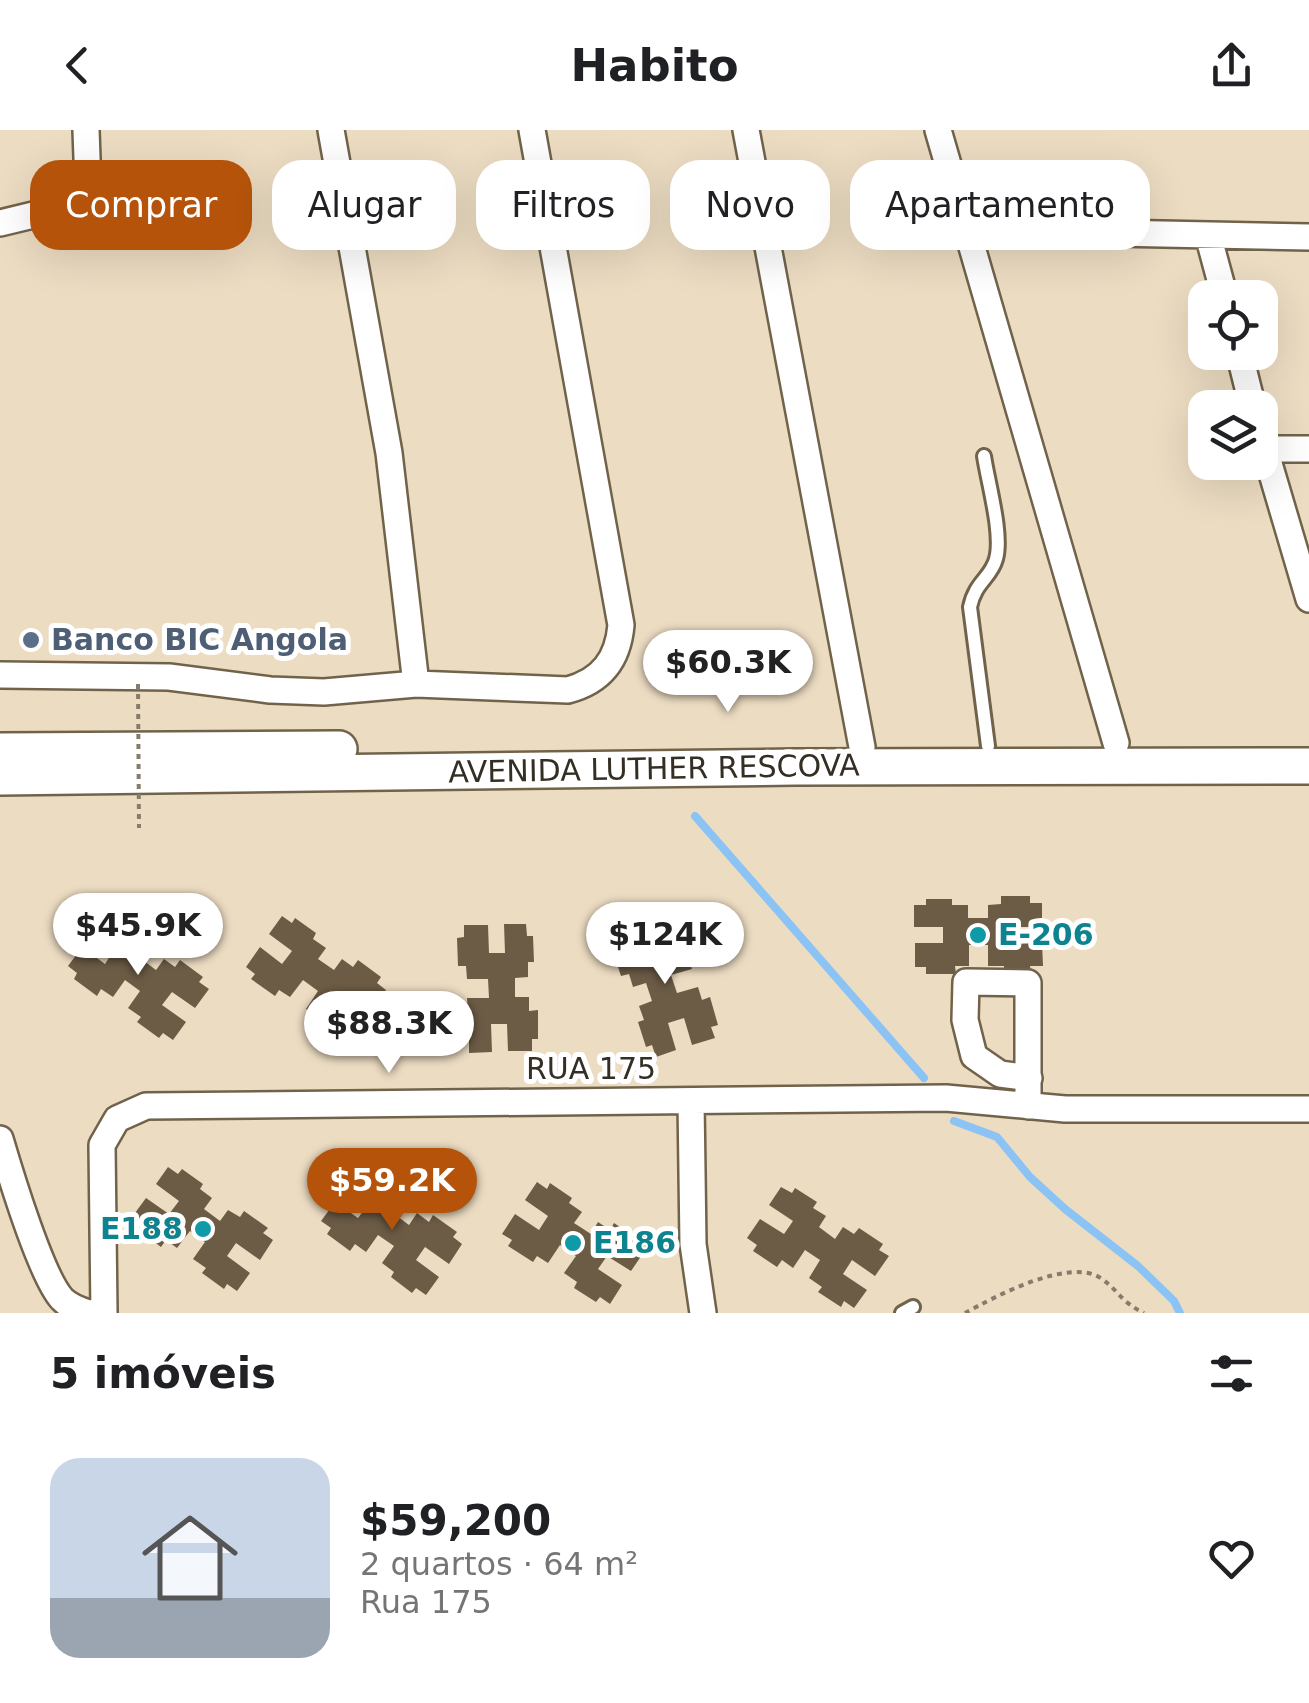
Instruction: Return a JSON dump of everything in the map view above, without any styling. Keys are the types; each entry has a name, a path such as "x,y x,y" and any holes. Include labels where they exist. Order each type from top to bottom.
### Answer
{"main road":[{"name":"AVENIDA LUTHER RESCOVA","path":"0,751 1309,742"},
{"name":"AVENIDA LUTHER RESCOVA","path":"0,778 794,767 1309,766"}],"street":[{"path":"0,223 58,209 88,186 86,130"},
{"path":"331,130 388,453 416,684"},
{"path":"0,675 169,677 270,690 324,692 416,684 568,690 589,685 608,666 620,646 621,625 532,130"},
{"path":"746,130 862,747"},
{"path":"938,130 946,160"},
{"path":"1150,234 1309,237"},
{"path":"1208,235 1220,280"},
{"path":"972,250 1116,743"},
{"path":"1278,444 1309,450"},
{"path":"1274,480 1309,599"},
{"path":"1028,1106 1029,1078"},
{"name":"RUA 175","path":"104,1313 102,1145 117,1120 131,1110 161,1105 946,1098 1066,1110 1309,1110"},
{"path":"691,1101 693,1244 703,1313"},
{"path":"0,1139 43,1265 61,1298 90,1313"}],"lane":[{"path":"984,456 998,548 995,564 974,590 970,607 988,746"}],"path":[{"path":"138,684 139,828"},
{"path":"965,1313 1000,1293 1064,1272 1084,1270 1104,1280 1120,1299 1144,1313"}],"building":[{"name":"E-206","path":"1001,896 1030,896 1030,903 1042,903 1042,927 1014,927 1014,944 1042,943 1043,966 1030,966 1031,972 1004,972 1004,966 988,966 988,945 969,945 969,966 955,966 956,974 926,974 926,967 915,967 915,943 943,943 943,927 914,927 914,905 926,905 926,899 952,899 952,905 968,905 968,918 988,918 988,905 1001,904"},
{"path":"104,916 114,923 118,918 139,933 135,938 148,947 140,958 156,970 164,959 175,967 180,960 203,977 199,982 209,989 195,1008 172,992 162,1005 186,1022 173,1040 163,1033 159,1038 137,1022 141,1017 128,1008 140,991 125,980 113,997 101,989 97,996 74,979 77,973 68,966 82,947 105,964 114,950 91,933"},
{"path":"282,916 292,923 295,918 316,933 313,939 326,948 318,959 334,970 342,959 353,967 358,960 381,977 377,983 386,990 373,1009 350,992 340,1006 363,1023 350,1040 341,1033 337,1039 315,1023 319,1018 306,1009 318,991 303,980 290,997 279,990 275,996 251,979 255,974 246,967 260,947 282,964 292,951 269,934"},
{"path":"675,917 679,928 685,926 693,952 687,954 692,969 671,975 677,993 698,987 702,1000 710,997 718,1025 711,1027 715,1038 692,1045 684,1018 668,1023 676,1050 656,1057 652,1045 646,1047 638,1022 644,1020 639,1006 652,1001 646,983 633,987 629,974 621,976 612,949 619,947 616,936 638,928 647,955 663,951 654,923"},
{"path":"504,924 526,924 527,936 533,936 534,962 528,962 528,977 515,978 515,997 529,997 529,1011 538,1010 538,1039 532,1039 532,1051 508,1051 507,1024 491,1024 492,1052 469,1053 469,1041 463,1041 461,1014 468,1014 467,998 489,998 488,979 467,979 466,966 458,966 457,938 464,937 464,925 488,925 489,953 505,953"},
{"name":"E188","path":"168,1167 178,1174 182,1169 203,1184 200,1189 212,1198 204,1209 220,1221 228,1210 240,1217 244,1211 268,1228 263,1233 273,1240 260,1260 236,1243 227,1256 250,1273 237,1291 227,1284 224,1289 202,1273 206,1268 193,1259 205,1242 190,1231 177,1248 166,1240 161,1247 138,1230 142,1224 132,1217 146,1198 169,1214 179,1201 156,1184"},
{"path":"357,1171 367,1178 371,1173 392,1188 389,1193 401,1202 393,1213 409,1225 417,1213 429,1222 433,1215 457,1232 453,1237 462,1244 449,1264 425,1247 416,1260 439,1277 426,1295 416,1288 412,1293 391,1277 394,1272 382,1263 394,1246 378,1235 366,1252 355,1244 350,1251 327,1234 331,1228 321,1221 335,1202 358,1218 368,1205 345,1188"},
{"name":"E186","path":"537,1182 547,1189 550,1183 572,1198 569,1203 582,1212 574,1223 591,1234 598,1222 610,1230 614,1223 638,1239 634,1245 644,1252 631,1271 607,1256 598,1269 622,1285 610,1304 600,1297 596,1302 574,1288 577,1282 564,1273 576,1256 560,1245 548,1263 537,1256 533,1262 508,1246 512,1240 502,1234 515,1214 539,1230 548,1216 525,1200"},
{"path":"781,1187 792,1193 795,1188 817,1202 813,1208 826,1216 819,1227 835,1239 843,1227 854,1234 859,1228 883,1244 879,1250 889,1256 875,1276 852,1260 843,1274 867,1290 854,1308 844,1301 841,1307 818,1292 822,1287 809,1278 820,1260 805,1250 793,1268 782,1260 777,1267 753,1251 757,1245 747,1238 760,1219 784,1234 793,1221 769,1205"}],"waterway":[{"path":"695,816 924,1078"},
{"path":"954,1121 997,1137 1030,1177 1138,1266 1174,1301 1180,1313"}],"place":[{"name":"Banco BIC Angola","path":"31,640"},
{"name":"E-206","path":"978,935"},
{"name":"E188","path":"203,1229"},
{"name":"E186","path":"573,1243"}]}
